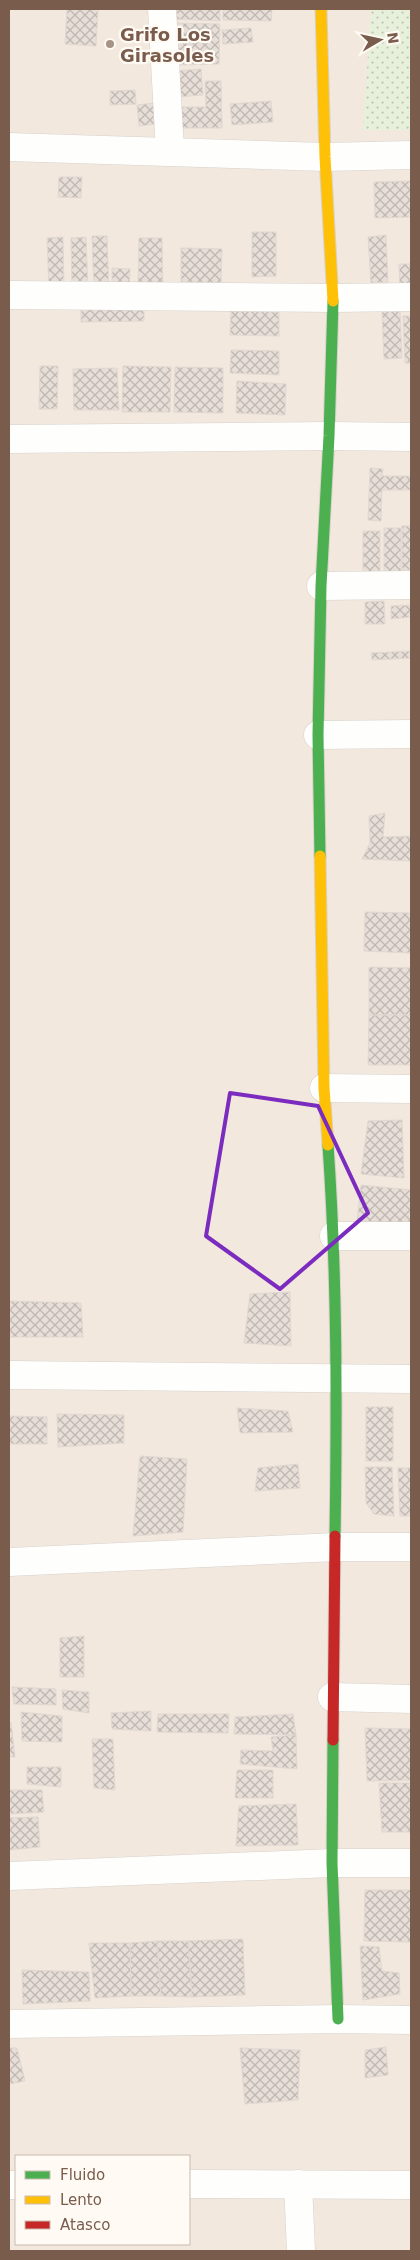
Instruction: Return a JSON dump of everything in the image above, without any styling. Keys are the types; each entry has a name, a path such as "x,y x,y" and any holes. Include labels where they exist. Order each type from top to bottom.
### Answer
{"street":[{"path":"162,9 170,151"},
{"path":"321,9 325,157 333,298 329,436 321,586 318,735 324,1088 334,1236 337,1377 336,1547 332,1697 332,1863 338,2019"},
{"path":"9,147 325,157 411,155"},
{"path":"9,295 411,297"},
{"path":"9,439 411,437"},
{"path":"321,586 411,585"},
{"path":"318,735 411,734"},
{"path":"324,1088 411,1089"},
{"path":"334,1236 411,1236"},
{"path":"9,1375 411,1379"},
{"path":"9,1562 336,1547 411,1547"},
{"path":"332,1697 411,1698"},
{"path":"9,1876 332,1863 411,1863"},
{"path":"9,2024 338,2019 411,2020"},
{"path":"190,2184 411,2185"},
{"path":"298,2184 301,2251"}],"highlighted area":[{"path":"230,1093 318,1106 368,1213 280,1289 206,1236"}],"shaded area":[{"path":"9,9 411,9 411,2251 9,2251"}],"green space":[{"path":"371,9 411,9 411,130 363,130"}],"building":[{"path":"67,9 98,9 96,46 65,44"},
{"path":"171,9 220,9 220,21 171,19"},
{"path":"223,9 272,9 271,21 223,20"},
{"path":"172,23 220,24 219,64 174,65"},
{"path":"251,28 253,42 223,44 222,30"},
{"path":"201,69 203,95 177,97 175,71"},
{"path":"205,81 221,81 222,128 177,128 177,107 206,107"},
{"path":"135,90 136,104 110,105 110,91"},
{"path":"271,101 273,122 232,125 230,104"},
{"path":"154,103 155,124 139,126 137,105"},
{"path":"59,177 82,177 81,198 58,197"},
{"path":"411,181 411,217 375,218 374,182"},
{"path":"252,232 276,232 276,276 252,277"},
{"path":"386,235 388,282 371,283 368,237"},
{"path":"92,236 107,236 109,289 94,290"},
{"path":"63,237 64,290 49,291 47,238"},
{"path":"86,237 88,290 72,290 71,238"},
{"path":"139,238 162,238 163,289 138,289"},
{"path":"181,248 222,249 221,283 181,282"},
{"path":"399,264 411,264 411,289 400,290"},
{"path":"112,268 130,269 129,292 112,292"},
{"path":"81,309 144,309 144,321 81,322"},
{"path":"231,311 279,312 279,336 230,335"},
{"path":"400,311 402,358 384,359 382,312"},
{"path":"403,316 411,316 411,363 405,363"},
{"path":"231,350 279,351 279,375 230,373"},
{"path":"40,366 58,366 57,409 39,409"},
{"path":"123,366 171,367 170,412 122,412"},
{"path":"175,367 223,368 223,413 174,412"},
{"path":"117,368 119,410 74,410 73,369"},
{"path":"237,381 286,384 285,415 236,413"},
{"path":"370,468 383,469 382,476 411,476 411,490 382,490 381,521 368,520"},
{"path":"402,526 411,526 411,570 402,570"},
{"path":"384,528 401,528 401,572 384,572"},
{"path":"363,531 380,531 380,576 363,576"},
{"path":"384,601 385,624 365,624 365,602"},
{"path":"411,605 411,617 391,619 391,606"},
{"path":"411,651 411,658 372,660 371,653"},
{"path":"385,813 383,837 411,836 411,861 362,859 370,843 369,816"},
{"path":"365,912 411,913 411,953 364,951"},
{"path":"369,967 411,968 411,1015 369,1015"},
{"path":"369,1015 411,1015 411,1065 368,1065"},
{"path":"402,1120 404,1178 361,1174 368,1121"},
{"path":"361,1185 411,1190 411,1223 357,1221"},
{"path":"290,1292 291,1346 244,1343 250,1294"},
{"path":"9,1301 81,1303 83,1337 9,1337"},
{"path":"366,1407 393,1407 393,1461 366,1461"},
{"path":"237,1408 288,1411 293,1432 240,1433"},
{"path":"57,1414 124,1415 124,1443 58,1447"},
{"path":"9,1416 47,1417 47,1444 9,1444"},
{"path":"140,1456 187,1459 183,1532 133,1536"},
{"path":"298,1464 300,1488 255,1491 258,1468"},
{"path":"365,1467 392,1467 394,1516 374,1514 366,1503"},
{"path":"398,1468 411,1468 411,1516 400,1516"},
{"path":"84,1636 84,1677 60,1677 60,1638"},
{"path":"12,1687 56,1689 56,1705 14,1704"},
{"path":"62,1690 89,1692 89,1713 63,1709"},
{"path":"151,1711 151,1731 112,1729 111,1713"},
{"path":"21,1712 62,1716 62,1742 22,1741"},
{"path":"158,1714 229,1714 228,1733 157,1732"},
{"path":"293,1714 296,1735 234,1734 235,1717"},
{"path":"11,1722 15,1757 9,1757 9,1723"},
{"path":"365,1728 411,1729 411,1780 367,1781"},
{"path":"296,1735 297,1769 240,1764 241,1750 273,1751 271,1737"},
{"path":"92,1739 113,1739 115,1790 94,1788"},
{"path":"27,1767 61,1767 61,1787 27,1784"},
{"path":"237,1770 273,1770 273,1798 235,1798"},
{"path":"379,1783 411,1783 411,1832 382,1832"},
{"path":"9,1790 42,1790 44,1812 9,1814"},
{"path":"296,1804 298,1845 236,1846 239,1806"},
{"path":"38,1817 40,1847 9,1850 9,1818"},
{"path":"365,1890 411,1890 411,1942 364,1941"},
{"path":"243,1939 245,1995 192,1997 188,1941"},
{"path":"157,1941 188,1941 192,1997 161,1996"},
{"path":"157,1941 161,1996 131,1996 130,1943"},
{"path":"89,1943 130,1943 131,1996 95,1998"},
{"path":"360,1946 379,1947 382,1971 399,1973 400,1994 363,2000"},
{"path":"22,1970 89,1972 90,2001 23,2004"},
{"path":"386,2047 388,2075 365,2078 365,2050"},
{"path":"9,2048 17,2048 25,2081 9,2084"},
{"path":"240,2048 300,2050 298,2100 245,2104"}],"traffic: fast":[{"path":"320,856 318,735 321,586 329,436 333,301"},
{"path":"328,1145 336,1340 335,1536"},
{"path":"333,1740 332,1863 338,2019"}],"traffic: slow":[{"path":"321,9 325,157 333,301"},
{"path":"320,856 324,1088 328,1145"}],"traffic: jam":[{"path":"333,1740 335,1536"}],"place":[{"name":"Grifo Los Girasoles","path":"110,44"}]}
